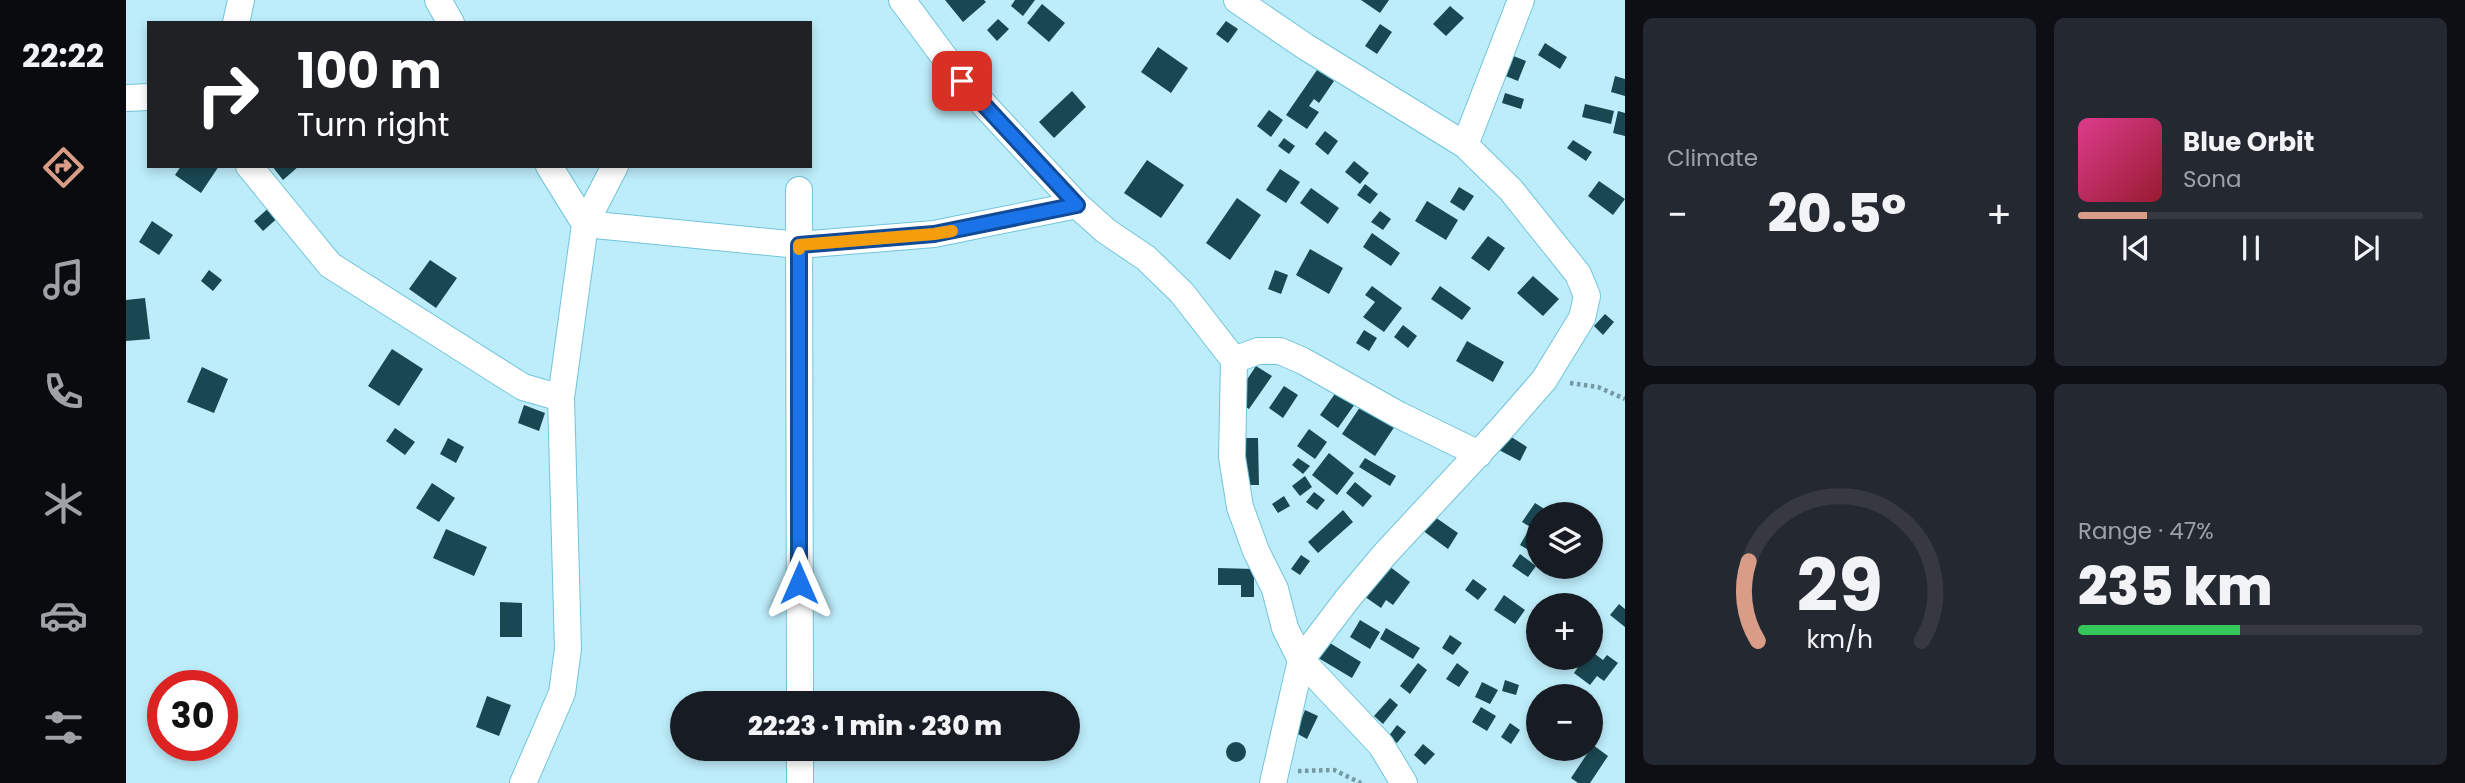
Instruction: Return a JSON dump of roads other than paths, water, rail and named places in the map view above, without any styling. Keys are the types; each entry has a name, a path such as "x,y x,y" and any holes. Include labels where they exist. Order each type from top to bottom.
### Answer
{"street":[{"path":"236,21 241,0"},
{"path":"438,0 450,21"},
{"path":"902,0 962,81 1077,205 1106,231 1146,258 1182,293 1234,360 1231,457 1240,507 1256,551 1275,589 1285,628 1301,660 1381,744 1404,783"},
{"path":"1237,0 1306,47 1465,145 1511,190 1578,274 1587,296 1582,318 1544,380 1385,554 1301,660 1281,778"},
{"path":"1465,145 1521,0"},
{"path":"126,97 147,97"},
{"path":"251,168 330,265 523,387 561,398"},
{"path":"550,168 585,224"},
{"path":"523,783 562,693 568,649 561,398 585,224 614,168"},
{"path":"799,190 800,691"},
{"path":"585,224 799,245 934,234 1077,205"},
{"path":"1234,360 1258,351 1280,351 1399,415 1479,454"},
{"path":"800,761 800,783"}]}
